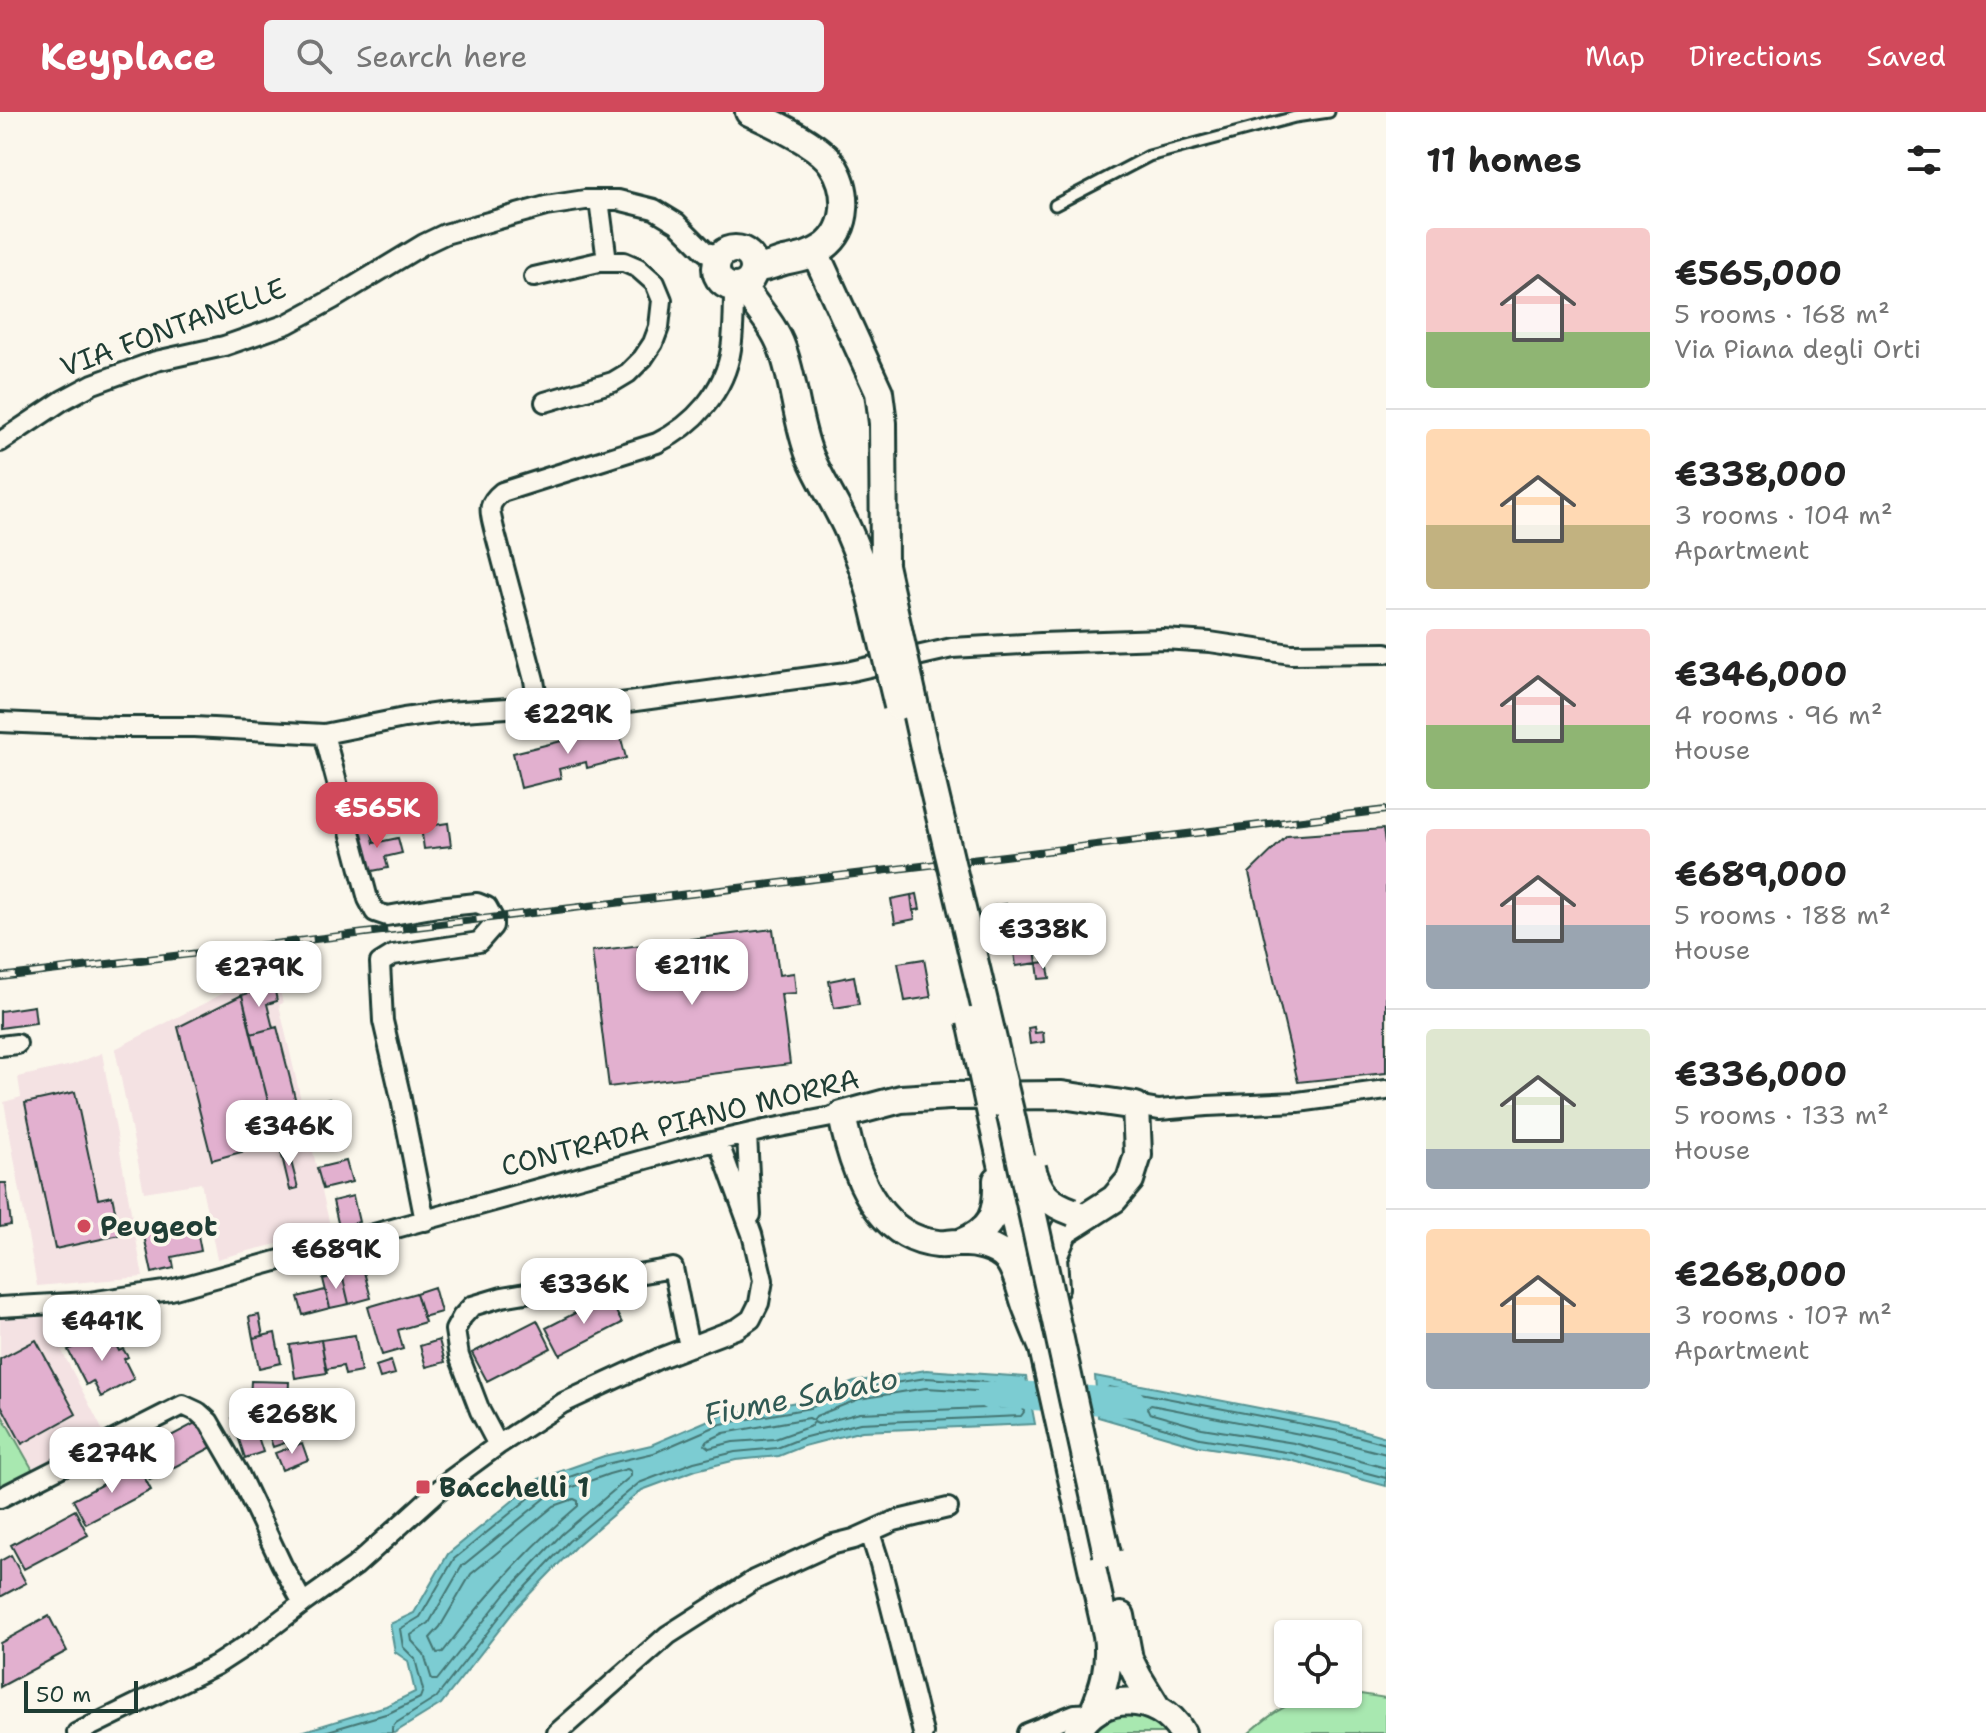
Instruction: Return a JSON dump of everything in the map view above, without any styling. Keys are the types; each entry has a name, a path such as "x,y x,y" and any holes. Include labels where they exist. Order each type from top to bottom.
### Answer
{"main road":[{"path":"743,280 762,268 804,257 827,245 839,229 846,206 831,161 762,115"},
{"name":"VIA FONTANELLE","path":"720,255 731,249 749,255 743,280 782,348 801,431 811,458 842,518 874,569"},
{"path":"815,252 879,392 883,423 872,597 989,1105 1054,1355 1099,1555 1129,1659 1157,1708"},
{"path":"874,569 926,757 1001,1073 1054,1355"},
{"path":"1001,1073 1020,1121 1037,1184 1057,1206 1081,1215"},
{"name":"CONTRADA PIANO MORRA","path":"842,1115 901,1099 949,1096 1062,1095 1136,1106"},
{"path":"969,1241 988,1226 995,1214 997,1195 989,1105"},
{"path":"1054,1355 1053,1257 1064,1231 1081,1215 1114,1199 1130,1180 1138,1155 1136,1106"},
{"path":"842,1115 847,1143 862,1182 890,1223 912,1237 937,1244 969,1241 989,1247 1007,1259 1016,1274 1027,1310 1054,1355"},
{"path":"1085,1723 1104,1688 1110,1652 1099,1555"},
{"path":"1085,1723 1108,1705 1124,1701 1141,1702 1169,1716 1182,1733"}],"street":[{"name":"VIA FONTANELLE","path":"0,442 93,384 156,361 224,346 287,324 445,234 546,206 585,200 618,200 654,209 677,223 706,252 720,255"},
{"path":"599,200 607,261"},
{"path":"534,277 607,261 624,262 638,268 655,283 662,300 659,327 653,343 635,366 613,382 545,402"},
{"path":"538,706 490,511 493,500 502,492 657,443 693,420 723,379 731,352 743,280"},
{"path":"0,722 324,734 447,712 538,706 592,707 847,672 952,648 1163,639 1210,642 1291,654 1386,653"},
{"path":"324,734 368,899 375,912 387,916 477,903 487,907 493,918 493,926 479,942 393,955 380,963 383,1021 425,1221"},
{"name":"CONTRADA PIANO MORRA","path":"1136,1106 1159,1110 1298,1102 1386,1090"},
{"name":"CONTRADA PIANO MORRA","path":"0,1307 89,1302 171,1290 718,1141 842,1115"},
{"path":"747,1134 752,1234"},
{"path":"77,1733 216,1665 256,1639 355,1566 449,1481 563,1403 660,1358 738,1328 751,1319 759,1303 763,1280 752,1234 718,1141"},
{"path":"498,1445 480,1411 459,1356 455,1330 472,1306 502,1297 673,1268 689,1347"},
{"path":"0,1498 183,1405 209,1422 238,1472 303,1603"},
{"path":"557,1733 668,1635 754,1580 830,1545 870,1533 894,1521 948,1508"},
{"path":"870,1533 923,1733"},
{"path":"1027,1733 1075,1714 1085,1723"}],"lane":[{"path":"1055,205 1149,156 1295,117 1329,112"}],"shaded area":[{"path":"277,980 283,1003 279,1005 304,1113 310,1112 316,1141 311,1143 331,1230 217,1259 201,1183 144,1192 115,1049 238,986"},
{"path":"102,1053 143,1277 37,1286 4,1102 21,1097 18,1077 72,1065"},
{"path":"43,1314 104,1433 34,1472 0,1412 0,1317"}],"green space":[{"path":"0,1412 34,1472 0,1491"},
{"path":"1362,1694 1386,1698 1386,1733 1249,1733 1281,1708 1362,1708"},
{"path":"1146,1713 1171,1733 1087,1733 1105,1716"}],"water":[{"path":"926,1370 1026,1377 1035,1424 862,1431 779,1456 736,1460 696,1470 642,1490 575,1547 518,1606 441,1704 394,1733 298,1733 386,1706 415,1692 408,1661 395,1652 390,1624 414,1613 448,1554 539,1479 604,1456 651,1445 718,1416 808,1400 854,1382"},
{"path":"1095,1376 1341,1424 1386,1437 1386,1486 1290,1460 1198,1446 1098,1417"}],"building":[{"path":"618,727 626,758 587,768 586,762 559,769 561,778 521,788 513,753"},
{"path":"414,794 417,808 404,811 401,796"},
{"path":"448,823 451,846 424,849 421,827"},
{"path":"371,827 374,843 398,838 402,853 385,857 388,868 367,872 358,830"},
{"path":"1383,829 1386,849 1386,1073 1298,1082 1249,873 1287,836"},
{"path":"917,894 920,909 913,911 911,895"},
{"path":"911,895 915,919 895,923 891,899"},
{"path":"1006,904 1008,923 995,925 993,906"},
{"path":"773,929 779,975 794,973 796,993 781,994 790,1064 609,1087 592,951"},
{"path":"1032,929 1037,963 1016,966 1011,932"},
{"path":"924,959 931,997 905,1001 898,963"},
{"path":"1047,962 1050,978 1039,979 1037,963"},
{"path":"854,976 859,1004 834,1008 829,981"},
{"path":"274,986 277,1001 267,1004 273,1028 251,1034 242,995"},
{"path":"242,995 278,1142 212,1160 178,1027"},
{"path":"34,1006 36,1023 0,1028 0,1011"},
{"path":"277,1027 300,1118 274,1124 251,1034"},
{"path":"1034,1027 1035,1033 1043,1032 1044,1042 1030,1044 1028,1028"},
{"path":"75,1092 98,1199 112,1196 120,1235 55,1249 25,1103"},
{"path":"330,1098 333,1109 314,1114 312,1103"},
{"path":"307,1116 313,1140 280,1148 274,1124"},
{"path":"287,1146 298,1188 290,1190 280,1148"},
{"path":"346,1161 352,1182 323,1189 317,1168"},
{"path":"0,1183 6,1183 11,1225 0,1227"},
{"path":"353,1196 359,1222 339,1227 333,1201"},
{"path":"195,1220 201,1251 172,1257 174,1268 152,1273 143,1231"},
{"path":"359,1253 371,1298 349,1304 338,1258"},
{"path":"342,1274 349,1304 330,1308 323,1279"},
{"path":"434,1287 441,1312 423,1317 416,1293"},
{"path":"325,1290 330,1308 303,1315 298,1297"},
{"path":"416,1293 425,1322 398,1330 403,1349 382,1355 368,1307"},
{"path":"608,1296 622,1323 560,1355 546,1328"},
{"path":"259,1315 263,1336 253,1338 249,1317"},
{"path":"537,1320 551,1348 487,1381 472,1353"},
{"path":"108,1329 119,1351 123,1349 128,1357 124,1359 134,1379 101,1397 93,1381 86,1385 68,1350"},
{"path":"275,1333 281,1363 259,1368 253,1338"},
{"path":"355,1335 361,1372 345,1375 343,1366 326,1369 321,1340"},
{"path":"36,1340 76,1414 22,1444 0,1403 0,1359"},
{"path":"321,1340 327,1373 295,1378 290,1345"},
{"path":"439,1340 445,1362 426,1367 420,1346"},
{"path":"391,1361 395,1374 380,1378 376,1366"},
{"path":"251,1381 289,1382 288,1401 250,1399"},
{"path":"250,1412 263,1452 245,1458 232,1418"},
{"path":"288,1413 296,1439 273,1447 264,1421"},
{"path":"199,1421 212,1447 150,1480 137,1454"},
{"path":"302,1443 308,1460 282,1470 275,1453"},
{"path":"138,1465 151,1490 86,1524 73,1500"},
{"path":"75,1510 88,1535 24,1569 11,1545"},
{"path":"11,1555 26,1583 0,1597 0,1561"},
{"path":"49,1616 67,1651 0,1687 0,1643"}],"waterway":[{"name":"Fiume Sabato","path":"990,1396 1003,1394 1132,1403"}],"railway":[{"path":"0,977 1386,810"}],"place":[{"name":"Peugeot","path":"84,1226"},
{"name":"Bacchelli 1","path":"423,1487"}]}
